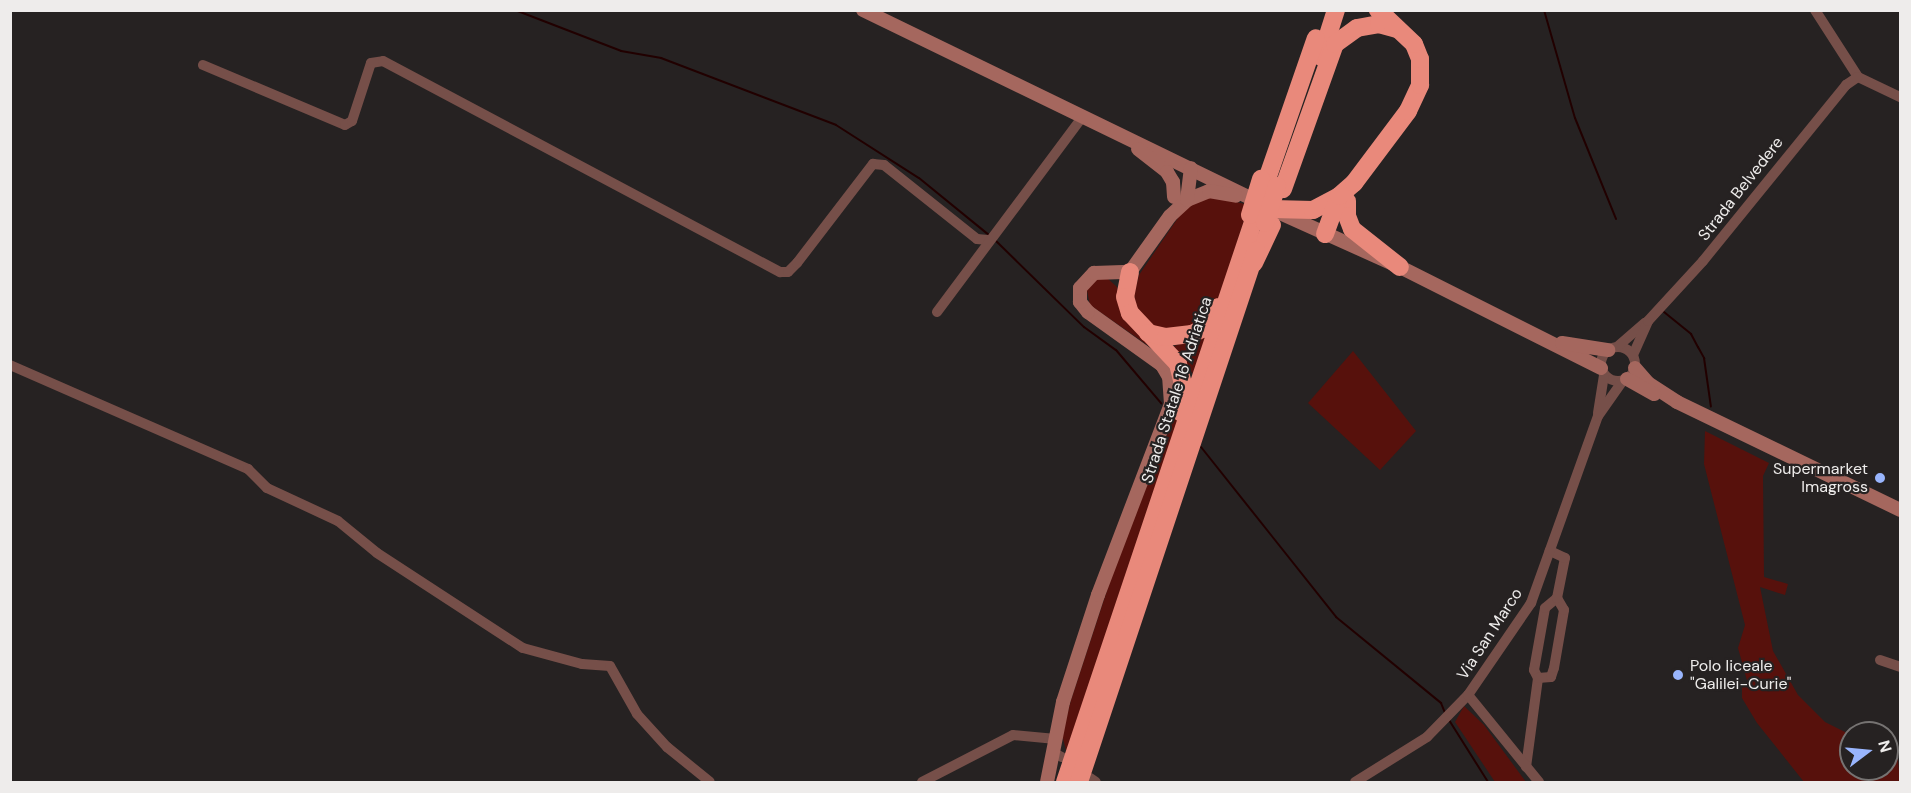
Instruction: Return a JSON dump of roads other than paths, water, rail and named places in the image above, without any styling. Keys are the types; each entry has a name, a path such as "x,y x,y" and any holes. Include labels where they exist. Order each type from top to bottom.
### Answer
{"highway":[{"name":"Strada Statale 16 Adriatica","path":"1088,781 1249,273 1284,132 1325,10"},
{"name":"Strada Statale 16 Adriatica","path":"1272,184 1336,10"},
{"path":"1147,333 1181,338 1202,329 1212,318 1263,218 1313,210 1343,198 1408,111 1420,85 1420,59 1414,44 1378,10"},
{"path":"1272,184 1335,44 1357,28 1379,24 1396,29"},
{"path":"1325,234 1344,213 1343,198"},
{"path":"1343,198 1352,229 1400,267"},
{"name":"Strada Statale 16 Adriatica","path":"1065,783 1263,218"},
{"path":"1119,625 1124,592 1185,393 1182,372 1172,356 1130,314 1125,297 1130,272"}],"main road":[{"path":"863,10 1246,195 1263,218 1325,234 1400,267 1545,339 1603,371"},
{"path":"1123,135 1167,172 1181,198"},
{"path":"1047,783 1058,755 1056,739 1063,702 1098,595 1171,404 1169,376 1162,365 1080,302 1080,288 1094,273 1130,272 1181,198 1191,168"},
{"path":"1181,198 1209,191 1246,195"},
{"path":"1545,339 1612,348"},
{"path":"1629,371 1652,394 1677,402 1900,510"}],"street":[{"path":"1815,10 1858,77 1900,98"},
{"path":"204,65 345,125 352,121 371,63 383,62 780,272 788,272 797,263 873,164 884,165 977,238 988,240"},
{"name":"Strada Belvedere","path":"1648,321 1703,261 1846,85 1858,77"},
{"path":"937,312 988,240 1083,116"},
{"path":"1598,416 1603,371 1612,348 1648,321"},
{"path":"1598,416 1629,371 1648,321"},
{"path":"1612,348 1629,371"},
{"path":"10,365 249,469 267,488 338,521 377,553 523,648 582,664 610,666 637,714 667,747 710,783"},
{"path":"1603,371 1629,371"},
{"name":"Via San Marco","path":"1539,783 1468,695 1531,603 1598,416"},
{"path":"1526,767 1538,678 1534,670 1545,608 1557,598 1565,558 1550,551"},
{"path":"1536,588 1557,598 1564,610 1551,676 1538,678"},
{"path":"1880,660 1900,667"},
{"path":"1355,783 1427,738 1468,695"},
{"path":"922,783 1013,735 1056,739"}],"waterway":[{"path":"515,10 621,51 661,58 836,125 919,178 990,236"},
{"path":"1544,10 1575,118 1616,219"},
{"path":"994,239 1084,327 1116,350 1161,403"},
{"path":"1664,312 1691,334 1704,358 1711,407"},
{"path":"1201,447 1336,617 1441,703 1445,713"},
{"path":"1449,720 1488,782"}],"place":[{"name":"Supermarket Imagross","path":"1880,478"},
{"name":"Polo liceale \"Galilei-Curie\"","path":"1678,675"}]}
